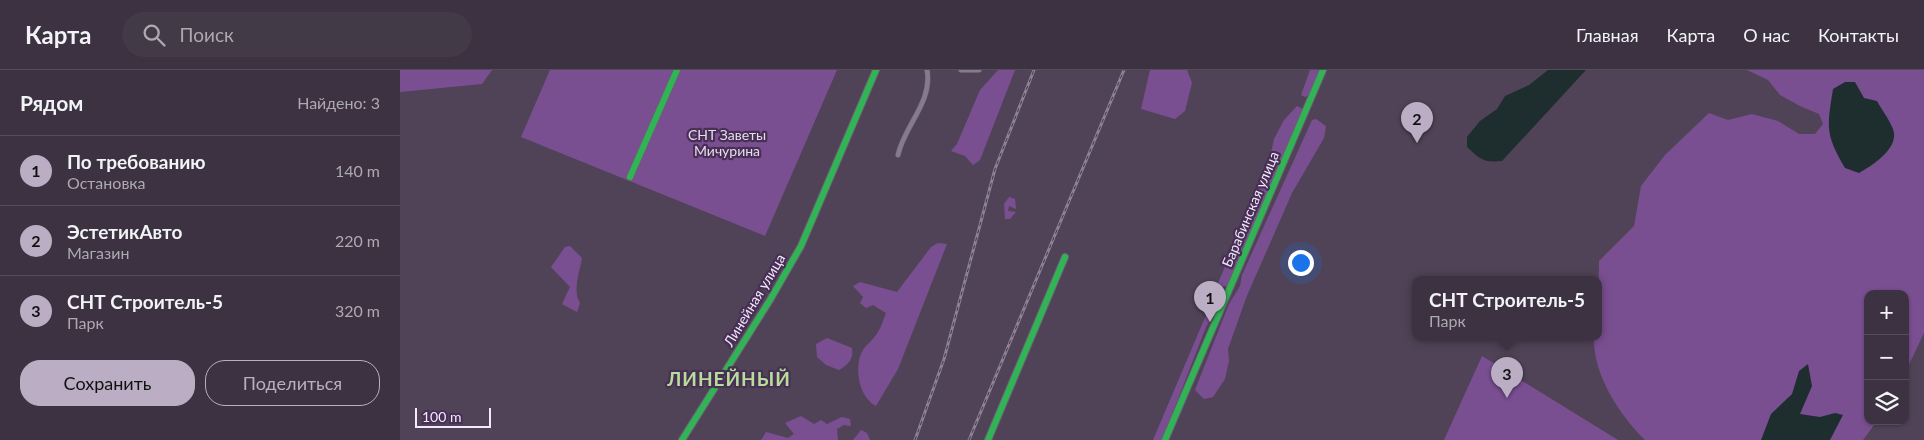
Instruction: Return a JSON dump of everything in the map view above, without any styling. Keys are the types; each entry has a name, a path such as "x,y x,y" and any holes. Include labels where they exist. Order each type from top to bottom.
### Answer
{"street":[{"path":"630,177 677,70"},
{"name":"Линейная улица","path":"682,440 770,300 813,221 876,70"},
{"path":"898,156 927,92 929,80 927,70"},
{"path":"961,70 979,70"},
{"name":"Барабинская улица","path":"1165,440 1323,70"},
{"path":"988,440 1065,257"}],"green space":[{"path":"400,70 492,70 482,84 400,92"},
{"name":"СНТ Заветы Мичурина","path":"550,70 837,70 765,236 521,137"},
{"path":"998,70 1015,70 980,160 973,165 965,156 951,151 957,144 980,90"},
{"path":"1150,70 1187,70 1192,83 1185,111 1175,119 1141,109"},
{"path":"1310,70 1319,70 1309,95 1305,97 1301,95"},
{"path":"1747,70 1924,70 1924,333 1909,365 1909,290 1864,290 1864,425 1874,425 1863,440 1645,440 1617,406 1609,393 1598,365 1594,341 1602,341 1602,276 1599,276 1599,261 1634,226 1641,186 1665,155 1709,113 1728,120 1752,114 1778,121 1799,134 1815,134 1823,124 1819,114 1780,95 1768,80"},
{"path":"1297,106 1303,109 1227,286 1220,287 1218,283 1256,194 1271,153 1274,139 1284,120"},
{"path":"1316,119 1326,126 1324,138 1292,193 1246,298 1228,349 1229,361 1225,379 1213,397 1204,399 1195,390 1229,304 1240,286 1242,275 1312,120"},
{"path":"1009,197 1015,199 1016,209 1009,206 1008,211 1016,212 1010,219 1005,219 1004,204"},
{"path":"938,243 947,244 898,369 876,406 865,396 862,389 859,381 858,364 863,350 878,333 886,313 873,305 866,308 860,303 863,297 853,286 860,282 897,292 931,247"},
{"path":"570,246 582,258 578,275 577,293 580,303 577,312 562,304 570,287 551,267 565,247"},
{"path":"1214,305 1217,309 1206,327 1162,440 1153,440 1209,308"},
{"path":"827,338 852,348 850,361 839,370 826,365 817,357 816,344"},
{"path":"1482,356 1618,440 1444,440"},
{"path":"801,416 814,424 821,420 827,424 842,417 850,419 851,426 844,425 837,429 838,440 761,440 766,432 788,438 794,434 785,423"},
{"path":"861,430 867,433 870,440 853,440"}],"shaded area":[{"path":"1548,70 1586,70 1502,161 1486,161 1475,155 1467,147 1467,137 1480,121 1497,109 1505,96 1529,85"},
{"path":"1845,82 1855,82 1864,98 1877,101 1893,129 1893,143 1889,149 1884,155 1859,173 1845,168 1834,147 1829,130 1833,89"},
{"path":"1808,364 1812,386 1800,414 1820,417 1835,413 1843,415 1830,440 1761,440 1771,414 1792,394 1799,371"}],"railway":[{"path":"915,440 944,359 995,169 1034,70"},
{"path":"969,440 1124,70"}],"traffic: fast":[{"path":"630,177 677,70"},
{"path":"682,440 770,300 801,246 876,70"},
{"path":"1165,440 1323,70"},
{"path":"988,440 1065,257"}],"place":[{"name":"ЭстетикАвто","path":"1417,143"},
{"name":"По требованию","path":"1210,322"},
{"name":"СНТ Строитель-5","path":"1507,398"}],"district":[{"name":"ЛИНЕЙНЫЙ","path":"729,378"}]}
